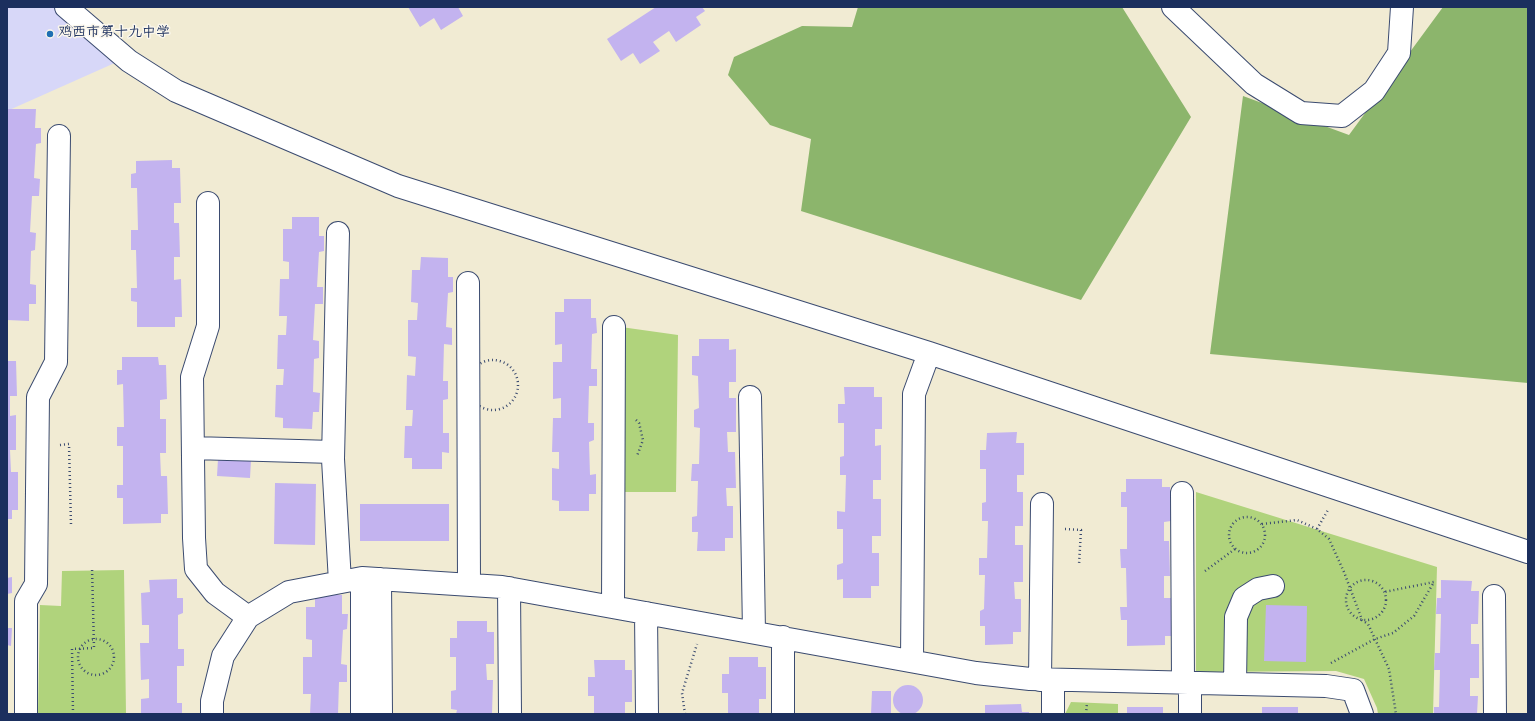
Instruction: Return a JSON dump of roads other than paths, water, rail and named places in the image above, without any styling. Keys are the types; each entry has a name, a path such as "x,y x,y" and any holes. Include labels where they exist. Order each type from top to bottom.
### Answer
{"street":[{"path":"66,7 129,61 176,91 398,186 929,353 1528,552"},
{"path":"1173,7 1254,84 1301,113 1342,116 1374,91 1399,53 1402,7"},
{"path":"1400,30 1419,7"},
{"path":"26,714 26,601 36,584 38,397 56,362 59,136"},
{"path":"208,203 208,326 192,376 194,538 196,569 215,593 248,617"},
{"path":"338,233 333,452 340,582"},
{"path":"468,283 469,585"},
{"path":"613,607 614,327"},
{"path":"912,661 914,394 929,353"},
{"path":"750,397 754,632"},
{"path":"193,448 333,452"},
{"path":"1182,493 1183,586 1187,683 1190,714"},
{"path":"1042,504 1047,680 1053,714"},
{"path":"362,714 371,578"},
{"path":"371,578 381,714"},
{"path":"212,714 212,701 223,656 248,617 289,592 340,582 371,578 509,588 976,673 1047,680 1326,686 1353,690 1362,714"},
{"path":"1235,684 1236,617 1244,598 1258,589 1273,586"},
{"path":"509,588 510,714"},
{"path":"1494,596 1495,714"},
{"path":"646,613 647,714"},
{"path":"783,637 783,714"}],"place":[{"name":"鸡西市第十九中学","path":"50,34"}]}
